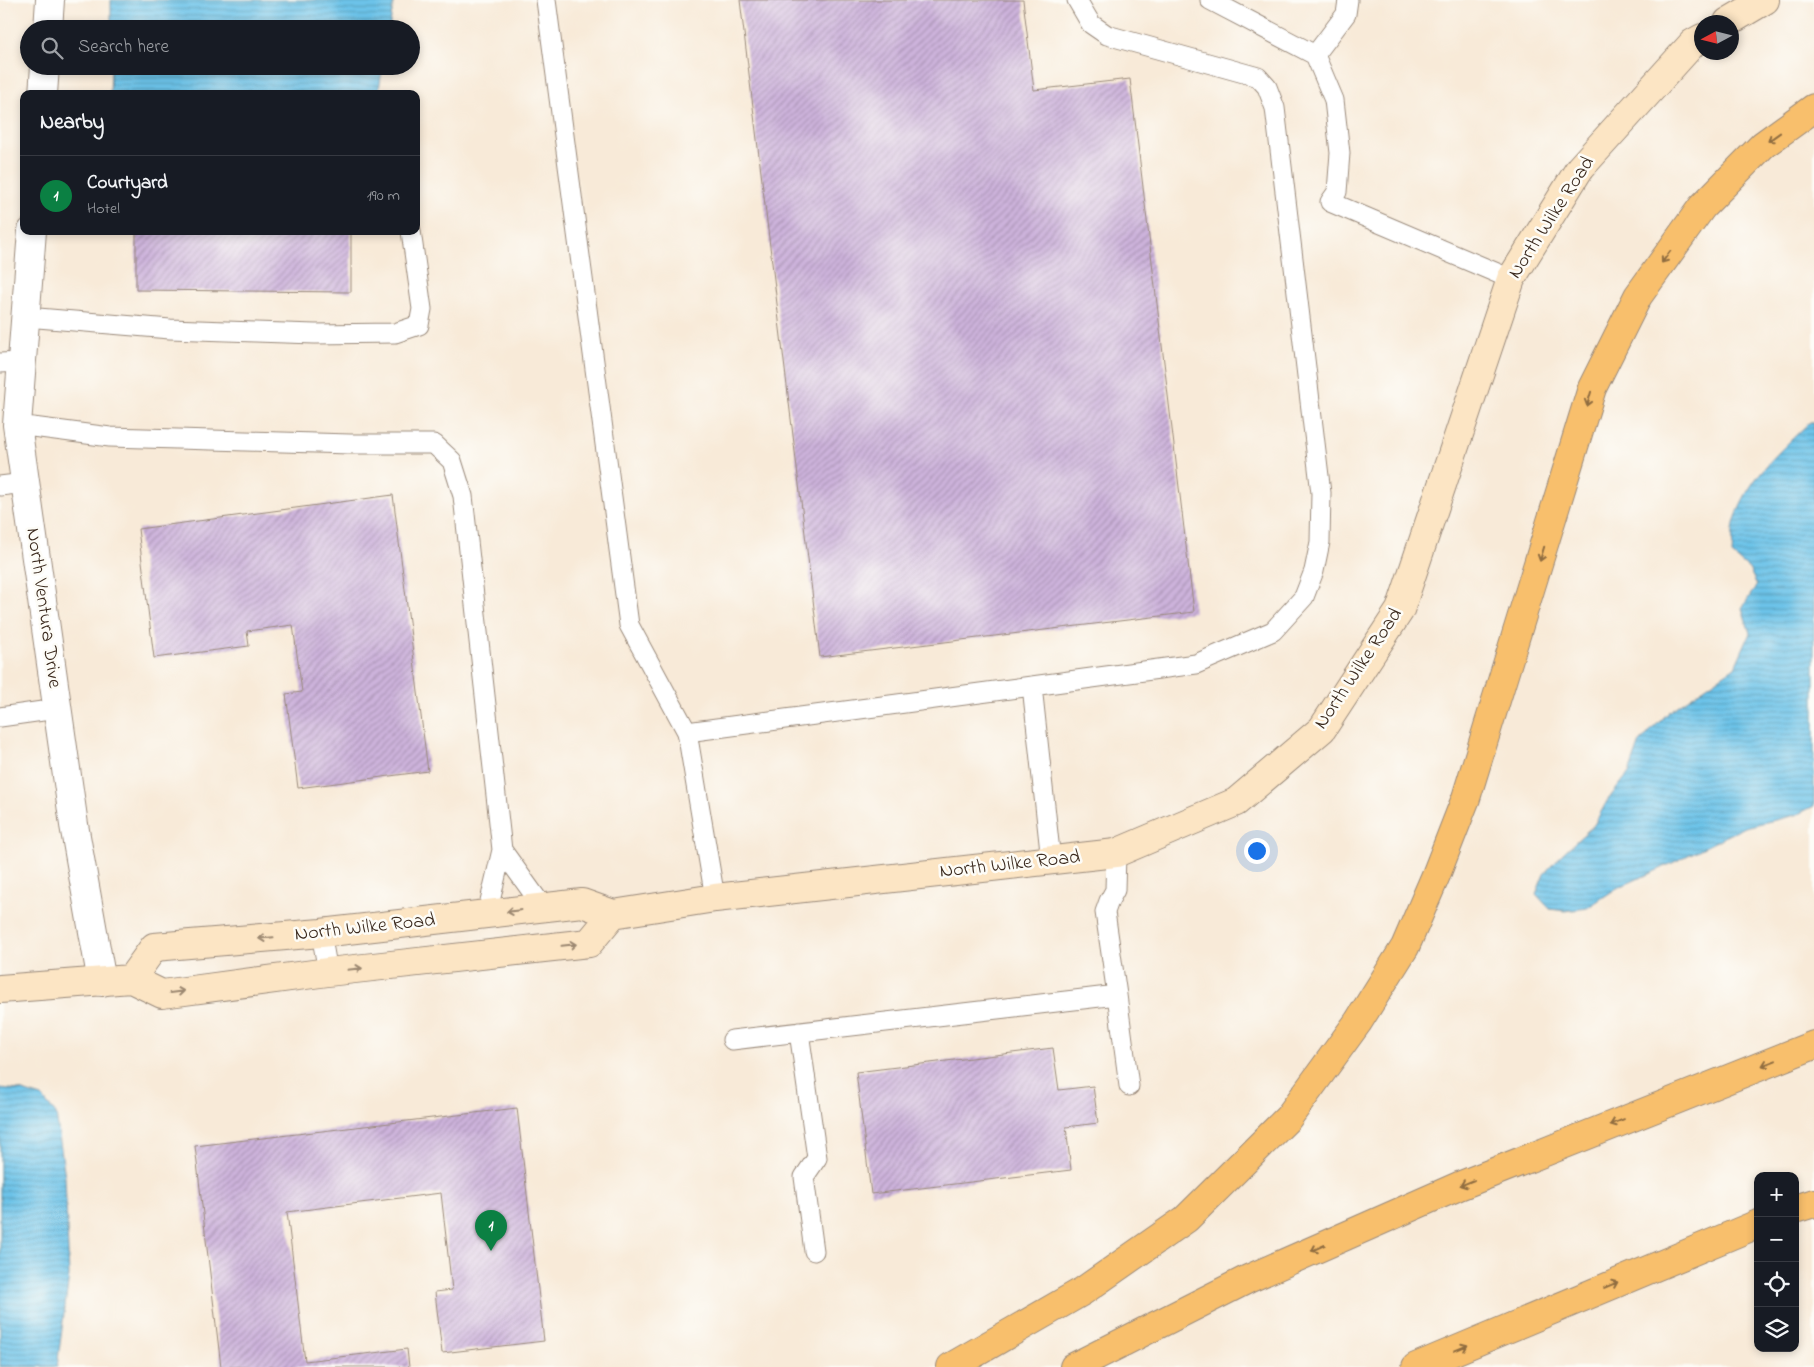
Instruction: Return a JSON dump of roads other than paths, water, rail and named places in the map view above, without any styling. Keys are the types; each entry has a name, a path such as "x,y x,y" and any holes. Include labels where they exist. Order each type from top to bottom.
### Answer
{"highway":[{"path":"951,1367 1083,1291 1186,1219 1288,1118 1358,1022 1405,947 1466,798 1592,388 1638,296 1702,207 1763,145 1814,108"},
{"path":"1074,1367 1248,1279 1459,1186 1814,1045"},
{"path":"1799,1208 1814,1203"},
{"path":"1416,1367 1754,1226"}],"street":[{"path":"49,20 50,0"},
{"path":"1739,15 1765,0"},
{"name":"North Wilke Road","path":"613,914 589,943 328,972 162,994 131,979 154,948 321,933 582,903 613,914 715,898 1116,853 1236,802 1322,729 1400,610 1511,278 1580,168 1694,43"},
{"path":"43,90 44,75"},
{"name":"North Ventura Drive","path":"32,235 26,317 11,362 17,425 13,484 57,709 74,825 102,982"},
{"path":"0,989 131,979"}],"lane":[{"path":"546,0 629,625 687,732 715,898"},
{"path":"687,732 1196,664 1273,631 1304,597 1314,571 1320,542 1320,483 1275,108 1268,87 1258,77 1107,35 1091,24 1077,0"},
{"path":"1210,0 1315,55 1334,100 1340,153 1337,192 1330,202 1511,278"},
{"path":"1315,55 1346,14 1348,0"},
{"path":"26,317 170,329 315,334 396,332 419,325 422,309 412,235"},
{"path":"17,425 110,437 350,444 434,444 452,461 463,496 502,850 487,914"},
{"path":"1032,686 1051,860"},
{"path":"0,717 57,709"},
{"path":"502,850 543,907"},
{"path":"1116,853 1116,890 1109,900 1105,912 1129,1086"},
{"path":"321,933 328,972"},
{"path":"732,1040 1117,994"},
{"path":"799,1032 817,1158 804,1177 814,1251"}],"water":[{"path":"111,0 394,1 391,20 111,20"},
{"path":"111,75 381,75 379,90 110,90"},
{"path":"1810,422 1814,422 1814,806 1796,815 1745,827 1617,888 1587,908 1565,911 1550,909 1536,894 1544,874 1563,853 1594,825 1607,801 1629,773 1640,742 1669,712 1735,667 1750,633 1742,608 1757,585 1749,569 1732,555 1735,520 1740,505 1756,478"},
{"path":"0,1088 19,1090 42,1097 56,1114 65,1177 69,1276 57,1367 0,1367"}],"place":[{"name":"Courtyard","path":"491,1251"}]}
